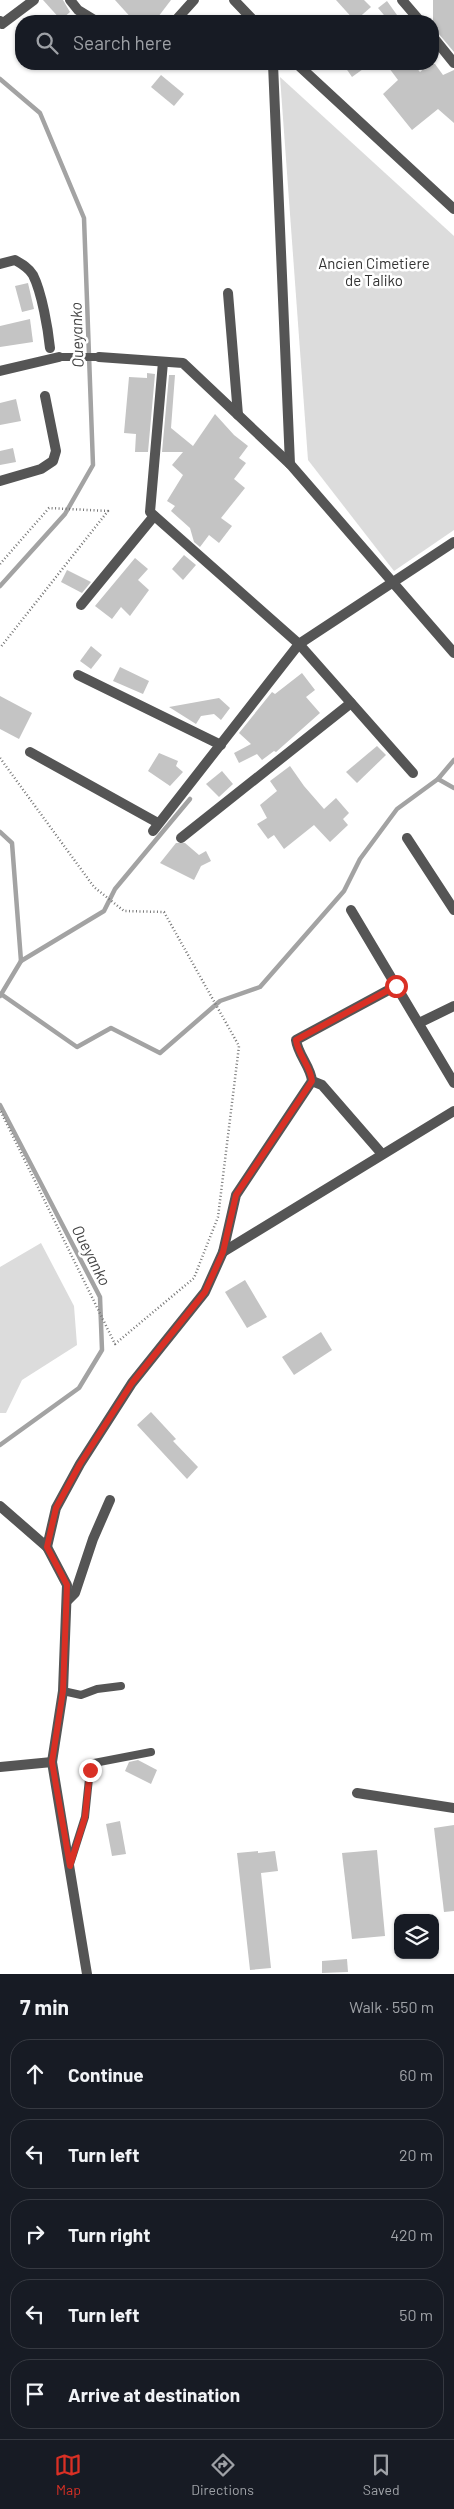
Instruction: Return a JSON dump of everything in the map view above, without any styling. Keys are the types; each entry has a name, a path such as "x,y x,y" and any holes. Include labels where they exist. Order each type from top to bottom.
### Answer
{"street":[{"path":"0,21 2,24 34,0"},
{"path":"70,0 78,10 86,15"},
{"path":"180,15 194,0"},
{"path":"234,0 248,15"},
{"path":"402,0 415,15"},
{"path":"439,44 454,63"},
{"path":"273,70 290,464"},
{"path":"303,70 454,209"},
{"path":"0,264 15,260 33,275 48,328 50,348"},
{"path":"228,293 238,415"},
{"path":"0,371 59,357"},
{"path":"99,357 183,363 290,464 454,654"},
{"path":"163,362 150,512 299,644 413,773"},
{"path":"0,481 41,469 53,462 56,451 45,396"},
{"path":"81,605 154,516"},
{"path":"30,752 156,827 299,644 454,542"},
{"path":"78,675 221,745"},
{"path":"181,838 351,703"},
{"path":"407,838 454,910"},
{"path":"351,910 454,1083"},
{"path":"47,1547 56,1508 80,1464 132,1383 205,1292 223,1252 236,1195 312,1081 312,1076 298,1051 296,1040 396,986"},
{"path":"418,1023 454,1006"},
{"path":"442,1062 454,1060"},
{"path":"312,1081 322,1086 382,1154"},
{"path":"223,1252 454,1110"},
{"path":"67,1601 75,1593 93,1539 110,1500"},
{"path":"0,1506 47,1547 67,1585 63,1691 52,1762 87,1974"},
{"path":"0,1767 52,1762"},
{"path":"357,1793 454,1808"}],"lane":[{"path":"59,357 99,357"},
{"path":"63,1691 82,1696 97,1689 121,1686"},
{"path":"70,1866 85,1817 90,1770 94,1763 151,1752"}],"path":[{"path":"0,564 50,508 108,511 0,648"},
{"path":"0,758 74,863 94,887 124,911 164,912 239,1046 218,1217 194,1278 115,1344 0,1110"}],"green space":[{"name":"Ancien Cimetiere de Taliko","path":"280,77 454,236 454,530 394,571 308,460"},
{"path":"41,1243 74,1306 77,1345 22,1380 6,1413 0,1413 0,1267"}],"building":[{"path":"43,0 63,0 70,12 67,15 56,15"},
{"path":"115,0 171,0 160,15 129,15"},
{"path":"336,0 364,0 371,7 362,15 350,15"},
{"path":"433,0 454,0 454,52 439,34 439,15 433,15"},
{"path":"387,1 397,15 384,15 378,8"},
{"path":"347,70 362,70 352,77"},
{"path":"390,70 418,70 420,72 422,70 439,70 443,75 454,70 454,123 438,109 412,130 383,94 398,80"},
{"path":"161,75 184,94 174,106 151,87"},
{"path":"28,283 34,309 22,312 15,286"},
{"path":"30,319 33,342 0,347 0,326"},
{"path":"147,373 155,374 148,452 135,452 136,434 124,433 129,377 147,378"},
{"path":"169,375 175,375 171,428 193,446 215,414 234,435 248,446 239,458 246,463 234,479 245,488 221,518 232,526 219,543 209,535 200,547 194,542 190,528 171,511 175,506 167,501 183,475 172,465 183,452 162,452"},
{"path":"16,399 21,421 0,425 0,403"},
{"path":"13,448 16,462 0,465 0,451"},
{"path":"184,555 196,565 183,580 172,569"},
{"path":"135,558 148,569 138,580 149,590 130,616 121,607 112,619 95,606"},
{"path":"67,570 91,582 82,593 61,582"},
{"path":"91,646 102,655 91,669 80,661"},
{"path":"120,667 149,681 143,694 113,681"},
{"path":"302,673 315,690 306,697 320,713 276,752 274,751 262,760 257,754 239,763 234,753 251,744 239,733 272,692 275,694"},
{"path":"0,696 32,713 19,739 0,729"},
{"path":"219,698 230,708 221,720 214,714 201,716 196,724 169,707"},
{"path":"377,746 386,755 357,783 346,772"},
{"path":"159,753 178,761 176,766 183,772 170,786 148,771"},
{"path":"290,766 324,809 336,798 349,813 343,819 348,825 330,842 314,825 284,849 274,835 268,839 257,824 267,818 260,805 277,791 270,781"},
{"path":"222,771 233,784 219,797 206,784"},
{"path":"176,843 185,843 199,855 206,851 211,861 201,866 194,880 160,863"},
{"path":"245,1280 267,1317 247,1328 225,1292"},
{"path":"321,1332 332,1350 294,1375 282,1357"},
{"path":"151,1412 176,1439 173,1441 198,1467 187,1479 137,1425"},
{"path":"138,1760 157,1770 151,1784 125,1771 129,1762"},
{"path":"120,1821 126,1854 112,1856 106,1824"},
{"path":"454,1825 454,1911 444,1912 434,1828"},
{"path":"377,1850 385,1936 352,1939 342,1853"},
{"path":"258,1851 258,1853 275,1851 278,1871 261,1873 271,1968 250,1970 237,1853"},
{"path":"347,1959 348,1972 322,1973 322,1961"}],"waterway":[{"name":"Oueyanko","path":"0,79 40,113 84,218 93,465 65,514 0,586"},
{"path":"1,994 77,1047 111,1028 160,1053 220,1001 260,987 344,891 360,859 397,809 438,779 454,760"},
{"path":"438,779 454,788"},
{"path":"21,961 104,911 115,889 190,799"},
{"name":"Oueyanko","path":"0,832 12,843 21,961 0,996"},
{"name":"Oueyanko","path":"0,1105 100,1297 102,1350 79,1388 0,1445"}],"route":[{"path":"90,1770 85,1817 70,1866 52,1762 63,1691 67,1585 47,1547 56,1508 80,1464 132,1383 205,1292 223,1252 236,1195 312,1081 312,1076 298,1051 296,1040 396,986"}]}
